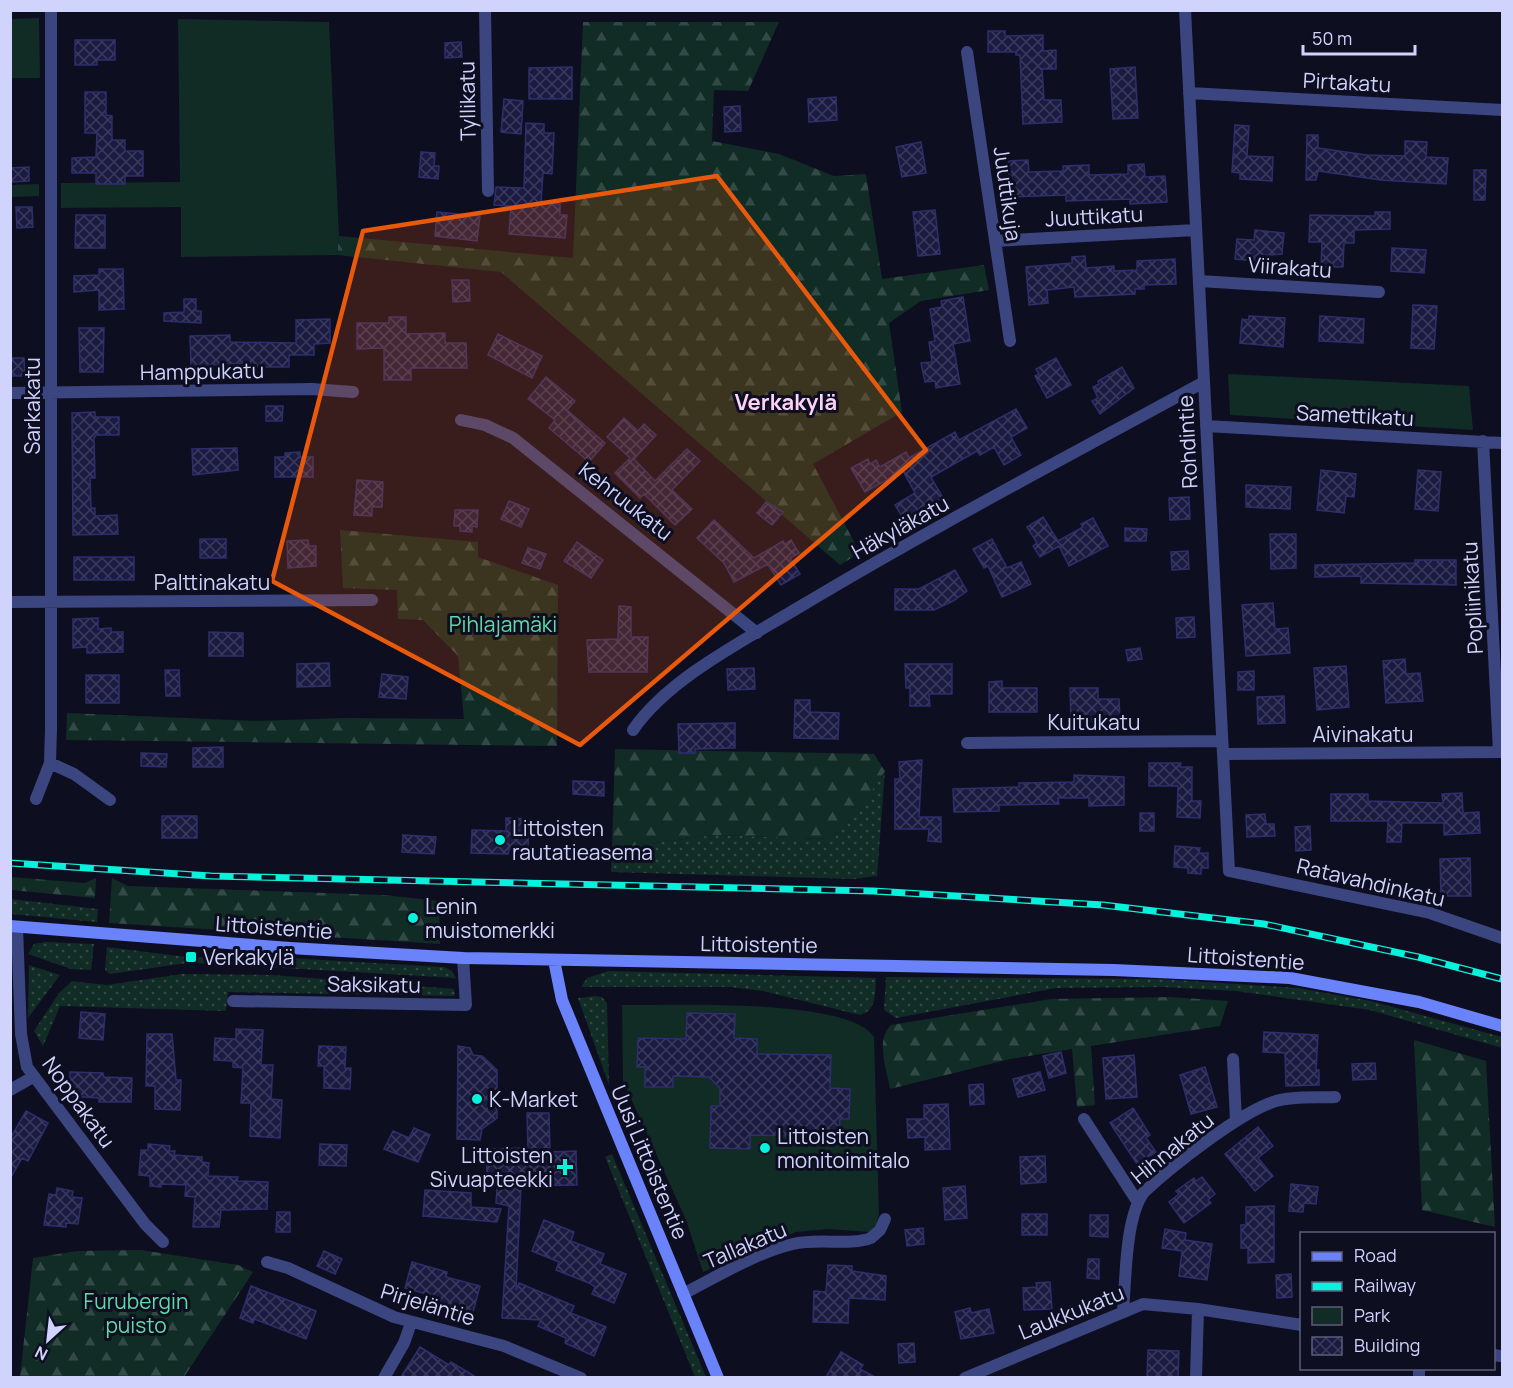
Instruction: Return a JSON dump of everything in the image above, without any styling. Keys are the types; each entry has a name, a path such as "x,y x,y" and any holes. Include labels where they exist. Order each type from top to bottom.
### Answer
{"street":[{"name":"Sarkakatu","path":"36,798 50,763 51,10"},
{"name":"Tyllikatu","path":"485,10 488,191"},
{"name":"Rohdintie","path":"1185,10 1229,871"},
{"name":"Juuttikuja","path":"967,52 1010,341"},
{"name":"Pirtakatu","path":"1189,93 1503,110"},
{"name":"Juuttikatu","path":"995,241 1196,230"},
{"name":"Viirakatu","path":"1198,281 1378,292"},
{"name":"Häkyläkatu","path":"633,730 644,714 666,693 757,633 879,560 1204,382"},
{"name":"Hamppukatu","path":"10,393 312,390 353,392"},
{"name":"Kehruukatu","path":"460,420 485,425 513,438 705,589 757,633"},
{"name":"Samettikatu","path":"1206,426 1503,442"},
{"name":"Popliinikatu","path":"1483,441 1501,752"},
{"name":"Palttinakatu","path":"10,602 372,600"},
{"name":"Kuitukatu","path":"967,743 1222,741"},
{"name":"Aivinakatu","path":"1223,754 1501,752"},
{"path":"50,763 74,774 110,800"},
{"name":"Ratavahdinkatu","path":"1229,871 1430,913 1503,938"},
{"name":"Littoistentie","path":"14,927 290,948 463,958 1114,970 1290,978 1419,1002 1503,1026"},
{"name":"Noppakatu","path":"14,927 22,1045 33,1077 145,1224 163,1242"},
{"name":"Saksikatu","path":"233,1001 466,1005 463,958"},
{"name":"Uusi Littoistentie","path":"554,960 562,1000 718,1377"},
{"path":"1233,1059 1236,1121"},
{"path":"10,1090 33,1077"},
{"name":"Hihnakatu","path":"1123,1311 1132,1220 1137,1201 1151,1185 1236,1121 1277,1101 1335,1097"},
{"path":"1084,1119 1137,1201"},
{"name":"Tallakatu","path":"684,1294 758,1256 793,1244 872,1238 880,1230 885,1219"},
{"name":"Pirjeläntie","path":"267,1262 288,1268 376,1310 411,1323 504,1346 581,1377"},
{"name":"Laukkukatu","path":"965,1377 981,1374 1123,1311 1153,1304 1300,1326"},
{"path":"1196,1377 1198,1309"},
{"path":"384,1377 404,1343 411,1323"}],"highlighted area":[{"path":"717,176 926,450 580,745 272,581 363,231"}],"green space":[{"path":"39,18 40,78 11,78 11,19"},
{"path":"178,19 329,22 339,236 337,255 181,257 181,207 61,208 61,183 180,182"},
{"path":"583,22 779,22 748,91 714,90 712,141 779,154 834,176 866,174 882,279 984,265 989,290 921,301 889,323 902,412 813,464 860,553 840,565 501,272 337,255 339,236 573,258"},
{"path":"39,184 39,196 11,197 11,185"},
{"path":"1228,374 1469,386 1473,430 1230,415"},
{"name":"Pihlajamäki","path":"340,530 478,542 478,557 558,585 557,746 66,740 67,713 257,721 344,718 464,719 458,656 423,620 398,619 397,590 343,588"},
{"path":"615,749 874,754 885,771 852,820 827,839 713,835 612,849"},
{"path":"885,771 877,876 853,879 611,872 612,849 713,835 827,839 852,819"},
{"path":"11,877 85,883 96,878 95,898 11,890"},
{"path":"112,878 128,886 384,895 439,901 440,944 109,923"},
{"path":"11,899 98,909 97,922 11,914"},
{"path":"46,942 94,944 91,970 71,969 28,954 34,944"},
{"path":"107,947 187,957 187,963 110,974 105,970"},
{"path":"239,955 444,967 452,971 456,978 196,963 196,958"},
{"path":"29,965 60,975 28,1018"},
{"path":"608,971 876,978 875,995 870,1010 860,1015 763,991 730,987 581,987 587,978"},
{"path":"182,974 272,975 454,989 455,996 228,992 226,1011 60,1006 43,1046 34,1031 59,993 72,981 107,985"},
{"path":"886,977 1160,979 1298,988 1371,1001 1502,1037 1502,1048 1370,1010 1236,991 1163,987 1056,988 896,1018 884,1010"},
{"path":"602,997 607,1003 609,1085 578,998"},
{"path":"1170,997 1228,1001 1220,1026 1091,1046 1095,1105 1077,1107 1072,1049 1010,1059 890,1089 883,1047 886,1031 891,1025 1051,999"},
{"name":"Littoisten monitoimitalo","path":"622,1005 757,1006 796,1010 831,1015 858,1024 874,1037 879,1215 876,1225 870,1232 829,1229 796,1232 703,1272 686,1220 623,1081"},
{"path":"1414,1040 1486,1061 1495,1227 1422,1210"},
{"path":"612,1154 706,1377 695,1377 605,1157"},
{"name":"Furubergin puisto","path":"141,1250 238,1265 253,1272 184,1377 20,1377 33,1258 77,1251"}],"building":[{"path":"988,31 1005,31 1005,36 1043,35 1043,51 1056,50 1056,69 1042,69 1044,100 1061,100 1062,122 1023,124 1020,55 1016,55 1016,52 988,52"},
{"path":"75,40 115,40 115,60 97,60 97,65 75,65"},
{"path":"461,42 462,57 445,58 445,43"},
{"path":"572,67 572,99 529,99 529,68"},
{"path":"1135,67 1138,118 1113,119 1110,69"},
{"path":"85,92 106,92 106,115 112,116 112,140 125,140 125,151 143,151 143,176 125,176 125,184 96,184 96,173 72,173 72,158 96,157 97,133 85,133"},
{"path":"836,97 837,120 809,122 808,99"},
{"path":"504,99 523,101 521,134 501,132"},
{"path":"740,106 741,131 725,132 724,107"},
{"path":"526,123 544,124 544,133 554,133 552,174 543,173 541,203 560,204 560,215 567,215 565,238 509,234 511,206 494,205 496,187 524,188"},
{"path":"1235,125 1249,126 1247,156 1273,157 1272,181 1240,179 1240,173 1232,172"},
{"path":"1307,135 1318,135 1318,148 1367,155 1405,156 1405,141 1427,142 1426,157 1448,158 1446,184 1381,180 1318,171 1316,180 1306,180"},
{"path":"921,142 926,173 902,177 896,147"},
{"path":"421,152 435,153 434,166 439,166 438,179 419,177"},
{"path":"1028,160 1029,172 1063,171 1063,166 1089,165 1089,175 1128,174 1128,165 1144,164 1145,177 1165,176 1167,202 1130,204 1130,199 1066,201 1066,195 1010,197 1008,161"},
{"path":"29,167 29,181 10,182 10,168"},
{"path":"1474,170 1486,170 1485,200 1474,200"},
{"path":"16,207 32,207 33,227 17,228"},
{"path":"935,210 940,254 918,256 913,212"},
{"path":"437,212 480,216 477,241 435,236"},
{"path":"1375,212 1390,212 1390,229 1354,230 1354,243 1344,243 1343,267 1321,267 1322,242 1309,242 1310,215 1375,216"},
{"path":"76,215 105,215 105,248 75,248"},
{"path":"1255,230 1284,233 1282,254 1255,256 1255,261 1235,259 1237,239 1254,240"},
{"path":"1392,248 1426,250 1424,273 1391,271"},
{"path":"1085,256 1086,268 1114,266 1114,271 1137,270 1137,261 1175,259 1176,284 1144,285 1144,289 1135,289 1135,294 1075,297 1074,287 1047,290 1048,303 1029,305 1026,267 1072,263 1072,257"},
{"path":"99,269 123,269 124,309 99,310 99,290 74,292 74,276 99,275"},
{"path":"452,280 469,280 470,301 453,302"},
{"path":"963,297 970,341 953,344 960,384 936,388 935,381 925,382 921,363 932,362 929,342 935,341 930,309 942,307 941,301"},
{"path":"184,299 196,299 196,311 201,311 201,323 164,321 164,313 184,312"},
{"path":"1413,305 1437,306 1434,349 1411,348"},
{"path":"1249,316 1285,318 1283,347 1240,343 1242,319 1249,320"},
{"path":"1320,316 1364,319 1363,343 1319,341"},
{"path":"389,317 406,317 406,334 445,333 445,343 466,343 467,368 411,368 411,380 384,380 384,348 357,349 357,323 389,323"},
{"path":"330,319 330,343 314,344 314,355 289,355 289,367 246,367 246,363 191,366 190,336 230,335 230,342 296,343 296,320"},
{"path":"79,328 104,328 103,372 80,372"},
{"path":"498,334 542,356 532,378 488,355"},
{"path":"10,358 24,358 25,376 10,376"},
{"path":"1056,358 1071,385 1047,398 1035,376 1039,374 1036,369"},
{"path":"1122,367 1134,388 1100,414 1092,401 1098,398 1093,387 1099,384 1098,381"},
{"path":"546,377 575,401 567,410 605,443 589,462 549,428 555,420 528,399"},
{"path":"266,406 283,406 282,421 266,421"},
{"path":"1016,409 1027,428 1011,437 1021,455 1004,465 994,447 980,455 977,451 931,477 943,498 903,518 895,505 915,493 903,471 865,492 851,468 868,459 870,464 876,460 880,467 906,452 909,458 955,432 959,440"},
{"path":"95,412 95,417 119,417 119,435 96,435 94,438 95,478 90,478 91,508 95,508 95,516 117,515 118,534 73,535 72,413"},
{"path":"624,418 638,431 644,424 656,435 634,459 655,481 687,449 700,461 672,490 692,509 675,525 644,494 640,498 615,473 630,458 607,437"},
{"path":"237,448 238,470 193,475 192,449"},
{"path":"300,452 300,457 313,457 313,477 275,477 275,457 285,457 285,453"},
{"path":"1321,470 1356,474 1354,497 1346,496 1344,513 1317,510"},
{"path":"1418,470 1441,472 1438,511 1415,509"},
{"path":"357,480 383,482 382,507 372,507 372,516 354,515"},
{"path":"1246,485 1291,487 1290,509 1246,507"},
{"path":"1189,497 1190,519 1170,520 1169,498"},
{"path":"509,501 529,509 521,527 501,519"},
{"path":"766,502 783,512 772,525 757,513"},
{"path":"455,510 478,510 477,527 472,526 472,532 460,531 460,526 454,526"},
{"path":"1043,517 1058,541 1083,527 1081,524 1093,518 1108,546 1069,566 1059,546 1040,557 1033,546 1037,543 1027,527"},
{"path":"714,520 754,558 783,541 785,544 791,540 799,553 790,558 800,574 781,585 768,564 734,582 724,563 697,538"},
{"path":"1125,528 1147,529 1146,541 1125,541"},
{"path":"1270,534 1296,534 1296,568 1271,569"},
{"path":"200,539 226,539 226,558 200,558"},
{"path":"992,539 1007,568 1021,562 1031,584 1002,597 988,566 984,568 973,549"},
{"path":"308,540 309,546 316,546 316,566 288,568 287,541"},
{"path":"577,542 603,560 591,578 564,561"},
{"path":"528,548 546,554 540,569 522,563"},
{"path":"1188,551 1189,569 1172,570 1171,552"},
{"path":"74,557 134,557 134,580 74,580"},
{"path":"1415,560 1456,560 1456,585 1361,583 1361,576 1315,577 1315,565 1415,563"},
{"path":"955,570 967,591 953,601 934,610 895,610 895,589 919,589"},
{"path":"1273,603 1275,629 1288,628 1290,653 1246,656 1242,605"},
{"path":"619,606 631,607 631,637 648,637 647,672 589,672 587,640 618,639"},
{"path":"1194,617 1195,637 1177,638 1176,618"},
{"path":"98,618 98,629 111,628 111,632 123,632 123,652 87,653 87,647 73,648 73,619"},
{"path":"209,632 243,633 243,656 209,656"},
{"path":"1140,648 1142,659 1128,661 1126,650"},
{"path":"1405,659 1406,674 1420,673 1423,701 1386,703 1383,661"},
{"path":"329,663 330,686 297,687 297,664"},
{"path":"905,664 952,664 952,694 929,694 930,706 910,706 910,688 906,688"},
{"path":"1346,666 1349,707 1317,710 1314,668"},
{"path":"754,668 755,689 728,690 727,669"},
{"path":"165,670 179,670 180,696 166,696"},
{"path":"1254,671 1254,690 1238,690 1238,672"},
{"path":"382,674 408,677 406,699 379,697"},
{"path":"86,675 119,675 119,703 86,703"},
{"path":"1002,681 1002,688 1037,688 1037,712 989,712 989,682"},
{"path":"1070,688 1098,688 1098,699 1119,699 1120,721 1071,721"},
{"path":"1284,696 1285,723 1258,724 1257,697"},
{"path":"795,700 810,700 810,712 839,713 838,739 794,738"},
{"path":"735,723 735,748 695,749 695,753 679,753 678,724"},
{"path":"223,747 223,767 193,767 193,748"},
{"path":"141,753 167,754 166,767 141,766"},
{"path":"922,760 919,817 941,817 941,842 928,841 929,829 895,829 895,779 900,779 899,762"},
{"path":"1149,763 1181,763 1180,767 1192,767 1192,801 1201,801 1200,818 1177,817 1178,786 1149,786"},
{"path":"1074,775 1124,777 1124,805 1089,806 1089,798 1058,798 1059,804 999,805 999,811 954,812 953,789 1019,787 1019,783 1074,782"},
{"path":"573,781 604,782 604,796 573,794"},
{"path":"1462,793 1463,813 1479,812 1480,833 1444,835 1444,823 1402,823 1401,842 1387,842 1388,821 1331,821 1331,794 1368,794 1368,801 1443,803 1442,794"},
{"path":"1140,813 1154,813 1154,831 1140,831"},
{"path":"1265,814 1266,824 1274,824 1275,836 1247,837 1246,815"},
{"path":"162,816 197,816 197,838 162,838"},
{"name":"Littoisten rautatieasema","path":"506,818 529,819 528,849 509,849 508,854 471,853 472,830 506,831"},
{"path":"1310,826 1311,850 1296,851 1295,827"},
{"path":"403,835 436,837 434,854 402,852"},
{"path":"1175,846 1200,848 1199,853 1208,853 1208,868 1201,868 1201,874 1188,873 1188,868 1174,867"},
{"path":"1470,858 1471,896 1441,896 1440,859"},
{"path":"81,1012 105,1014 103,1040 79,1038"},
{"path":"687,1013 735,1014 734,1038 757,1039 757,1054 831,1055 830,1088 850,1089 849,1119 840,1119 839,1137 750,1135 750,1149 710,1148 711,1106 720,1106 720,1088 709,1077 673,1076 673,1087 645,1087 645,1067 637,1067 638,1038 686,1039"},
{"path":"236,1029 263,1030 261,1065 273,1065 271,1099 282,1100 280,1138 250,1136 251,1103 241,1103 243,1068 233,1067 233,1061 214,1060 215,1038 236,1039"},
{"path":"1264,1032 1318,1035 1316,1070 1319,1070 1319,1085 1286,1086 1285,1053 1263,1052"},
{"path":"147,1034 172,1034 176,1080 181,1080 180,1110 155,1109 155,1086 146,1086"},
{"path":"319,1046 346,1047 345,1068 351,1068 350,1089 324,1088 324,1066 318,1066"},
{"path":"458,1046 470,1048 473,1055 482,1056 497,1070 497,1118 482,1129 480,1140 457,1139"},
{"path":"1061,1052 1066,1073 1049,1078 1043,1056"},
{"path":"1134,1055 1137,1097 1106,1099 1103,1058"},
{"path":"1375,1063 1376,1079 1353,1080 1352,1064"},
{"path":"1205,1067 1217,1107 1191,1114 1180,1075"},
{"path":"70,1072 103,1073 104,1077 132,1078 131,1102 99,1102 99,1098 70,1096"},
{"path":"1040,1072 1045,1090 1018,1097 1013,1079"},
{"path":"983,1084 984,1104 970,1105 969,1085"},
{"path":"948,1104 950,1149 925,1150 925,1137 908,1138 907,1119 924,1119 924,1105"},
{"path":"1133,1108 1150,1135 1146,1138 1156,1152 1137,1164 1110,1123"},
{"path":"26,1111 48,1123 28,1161 22,1158 10,1179 10,1139"},
{"path":"527,1113 549,1113 550,1152 576,1151 577,1185 521,1186 516,1290 519,1283 574,1306 571,1313 606,1327 594,1356 565,1343 566,1338 538,1326 541,1320 502,1318 509,1206 496,1203 498,1175 487,1175 486,1149 528,1148"},
{"path":"1258,1127 1273,1146 1258,1158 1273,1176 1255,1191 1225,1154"},
{"path":"414,1128 430,1135 418,1162 384,1149 393,1131 409,1138"},
{"path":"148,1144 170,1146 169,1151 175,1151 174,1155 202,1157 202,1162 209,1163 208,1176 238,1177 237,1181 268,1182 267,1209 221,1210 219,1227 193,1227 195,1197 185,1196 186,1185 150,1186 150,1176 139,1175 141,1150 148,1150"},
{"path":"320,1144 347,1145 346,1166 319,1165"},
{"path":"1045,1156 1046,1182 1021,1184 1020,1157"},
{"path":"1202,1177 1215,1194 1208,1200 1211,1203 1184,1223 1169,1202 1179,1194 1176,1191 1194,1178 1196,1181"},
{"path":"1291,1184 1318,1187 1316,1204 1304,1203 1303,1212 1289,1211"},
{"path":"965,1186 967,1218 945,1220 943,1188"},
{"path":"57,1188 73,1191 72,1197 82,1198 78,1224 66,1223 66,1227 44,1225 49,1194 56,1195"},
{"path":"425,1190 471,1193 471,1207 501,1209 497,1222 423,1216"},
{"path":"1274,1206 1274,1262 1248,1263 1248,1248 1241,1248 1241,1225 1246,1225 1246,1207"},
{"path":"277,1212 290,1212 290,1232 276,1232"},
{"path":"1022,1214 1047,1214 1047,1235 1022,1235"},
{"path":"1090,1215 1108,1215 1108,1237 1090,1236"},
{"path":"544,1220 574,1232 571,1241 604,1254 600,1264 626,1274 614,1303 592,1294 595,1287 589,1283 556,1270 559,1262 532,1251"},
{"path":"923,1228 924,1244 907,1246 905,1230"},
{"path":"1165,1229 1186,1233 1185,1240 1212,1244 1207,1280 1179,1276 1182,1251 1162,1248"},
{"path":"324,1251 342,1259 335,1274 317,1266"},
{"path":"1088,1259 1099,1259 1099,1279 1087,1278"},
{"path":"412,1262 447,1272 446,1277 480,1286 473,1312 436,1301 437,1297 405,1288"},
{"path":"828,1265 852,1266 852,1271 886,1276 885,1300 849,1298 848,1323 813,1322 814,1291 826,1292"},
{"path":"1291,1274 1292,1297 1277,1298 1276,1275"},
{"path":"1050,1282 1052,1309 1024,1310 1023,1288 1037,1287 1036,1283"},
{"path":"251,1286 316,1311 306,1339 254,1319 253,1323 240,1318"},
{"path":"970,1308 971,1313 989,1309 994,1333 961,1339 955,1312"},
{"path":"914,1343 915,1362 899,1363 898,1344"},
{"path":"420,1347 449,1365 451,1362 476,1377 401,1377"},
{"path":"1148,1350 1179,1351 1178,1377 1147,1377"},
{"path":"841,1352 863,1365 860,1369 875,1377 826,1377"}],"railway":[{"path":"10,863 211,876 873,891 1103,905 1264,924 1418,957 1502,979"}],"place":[{"name":"Littoisten rautatieasema","path":"500,840"},
{"name":"Lenin muistomerkki","path":"413,918"},
{"name":"Verkakylä","path":"191,957"},
{"name":"K-Market","path":"477,1099"},
{"name":"Littoisten monitoimitalo","path":"765,1148"},
{"name":"Littoisten Sivuapteekki","path":"565,1167"}],"district":[{"name":"Verkakylä","path":"786,402"}]}
